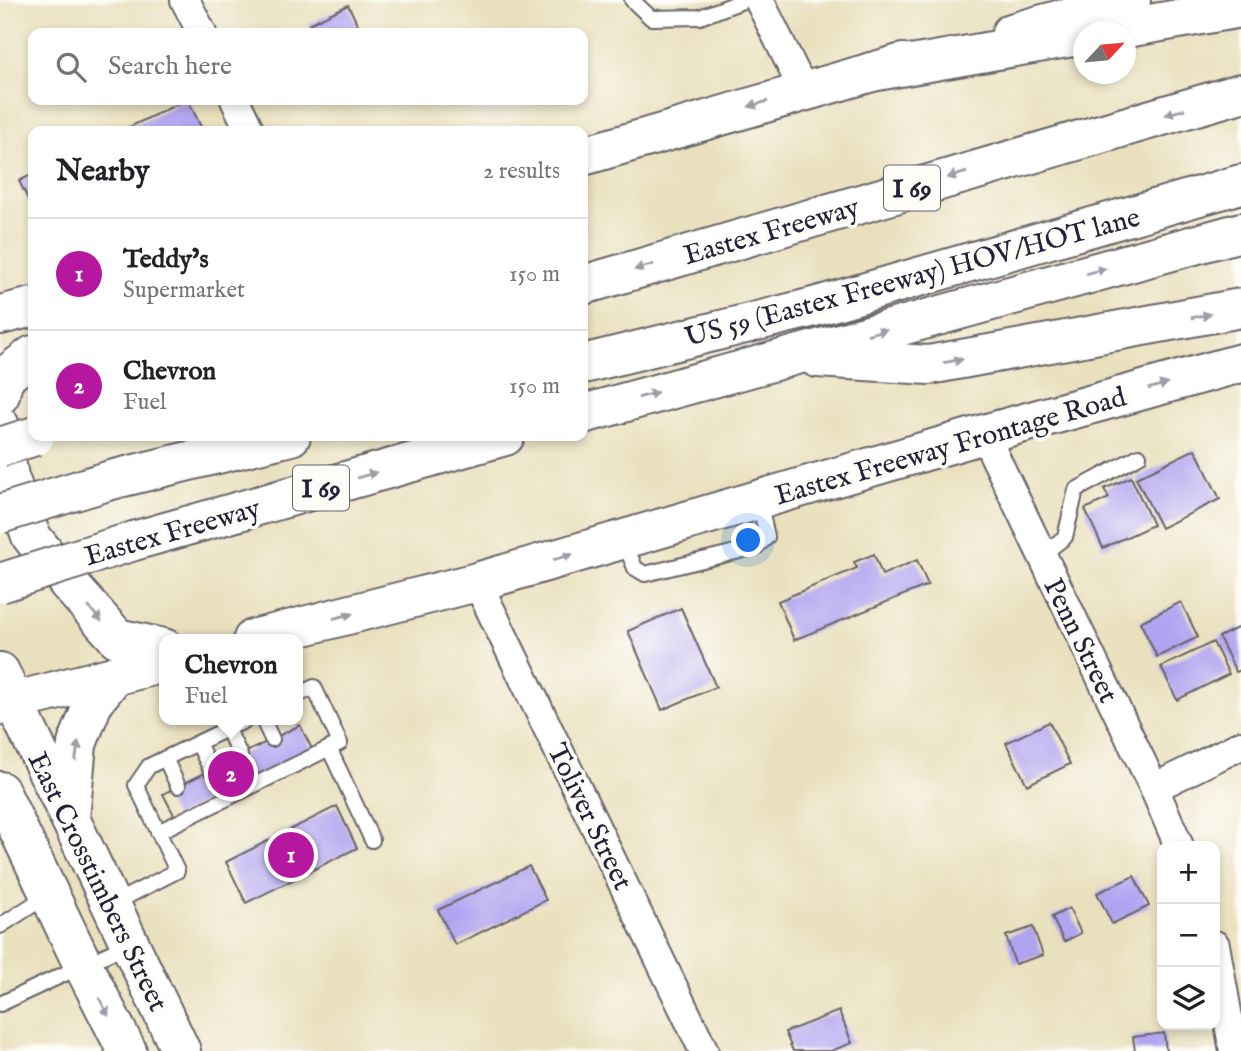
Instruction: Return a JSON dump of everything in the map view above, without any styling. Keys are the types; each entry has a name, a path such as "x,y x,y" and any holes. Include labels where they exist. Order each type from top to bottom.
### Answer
{"main road":[{"path":"588,155 1131,0"},
{"path":"1136,26 1241,8"},
{"path":"871,72 1073,37"},
{"name":"Eastex Freeway","path":"588,284 1241,93"},
{"name":"US 59 (Eastex Freeway) HOV/HOT lane","path":"588,363 814,307 1241,184"},
{"path":"588,413 1241,232"},
{"path":"0,316 28,308"},
{"path":"787,356 929,365 1241,308"},
{"path":"0,395 4,376 28,359"},
{"name":"Eastex Freeway Frontage Road","path":"273,634 477,582 984,434 1241,363"},
{"path":"0,426 9,477 32,536 68,583 117,638 159,647"},
{"path":"0,447 28,438"},
{"name":"I 69","path":"0,514 111,480 271,441"},
{"name":"Eastex Freeway","path":"0,583 136,540 487,441"},
{"path":"4,693 115,675 159,664"},
{"path":"70,819 77,744 94,701 115,675"},
{"name":"East Crosstimbers Street","path":"4,693 70,819 181,1051"},
{"name":"East Crosstimbers Street","path":"4,807 127,1051"}],"street":[{"path":"185,0 199,28"},
{"path":"759,0 804,91"},
{"path":"237,105 247,126"},
{"name":"Penn Street","path":"984,434 1177,841"},
{"name":"Toliver Street","path":"477,582 704,1051"},
{"path":"1153,788 1241,745"},
{"path":"1219,967 1234,1051"}],"lane":[{"path":"632,0 651,18 700,17 745,0"},
{"path":"1042,555 1065,537 1076,490 1139,456"},
{"path":"158,832 190,812 285,766 341,743 314,687 303,692"},
{"path":"111,904 177,871 136,785 149,766 235,725"},
{"path":"265,725 272,739"},
{"path":"227,729 240,755"},
{"path":"198,743 211,770"},
{"path":"329,748 372,840"},
{"path":"165,758 178,786"},
{"path":"0,926 49,894"},
{"path":"0,1004 130,944"}],"building":[{"path":"348,5 360,28 311,28 309,24"},
{"path":"176,105 190,105 201,126 131,126"},
{"path":"28,176 28,199 19,181"},
{"path":"1195,449 1220,499 1161,528 1136,478"},
{"path":"1131,477 1153,525 1103,548 1085,509 1109,498 1104,489"},
{"path":"874,554 882,575 917,560 928,585 794,640 778,601 857,568 854,562"},
{"path":"1181,602 1198,637 1157,657 1140,622"},
{"path":"681,608 716,687 662,710 628,631"},
{"path":"1241,626 1241,670 1236,672 1219,637"},
{"path":"1213,642 1229,674 1177,700 1161,667"},
{"path":"1049,722 1070,764 1027,785 1006,743"},
{"path":"300,725 312,749 175,817 163,794"},
{"path":"337,806 357,848 246,903 226,862"},
{"path":"529,866 546,900 455,945 438,910"},
{"path":"1134,876 1149,906 1112,924 1097,893"},
{"path":"1069,908 1081,933 1064,942 1052,917"},
{"path":"1033,927 1043,955 1015,964 1006,936"},
{"path":"839,1011 852,1043 831,1051 793,1051 785,1032"},
{"path":"1164,1033 1166,1051 1135,1051 1133,1037"}],"place":[{"name":"Chevron","path":"231,774"},
{"name":"Teddy’s","path":"291,855"}]}
